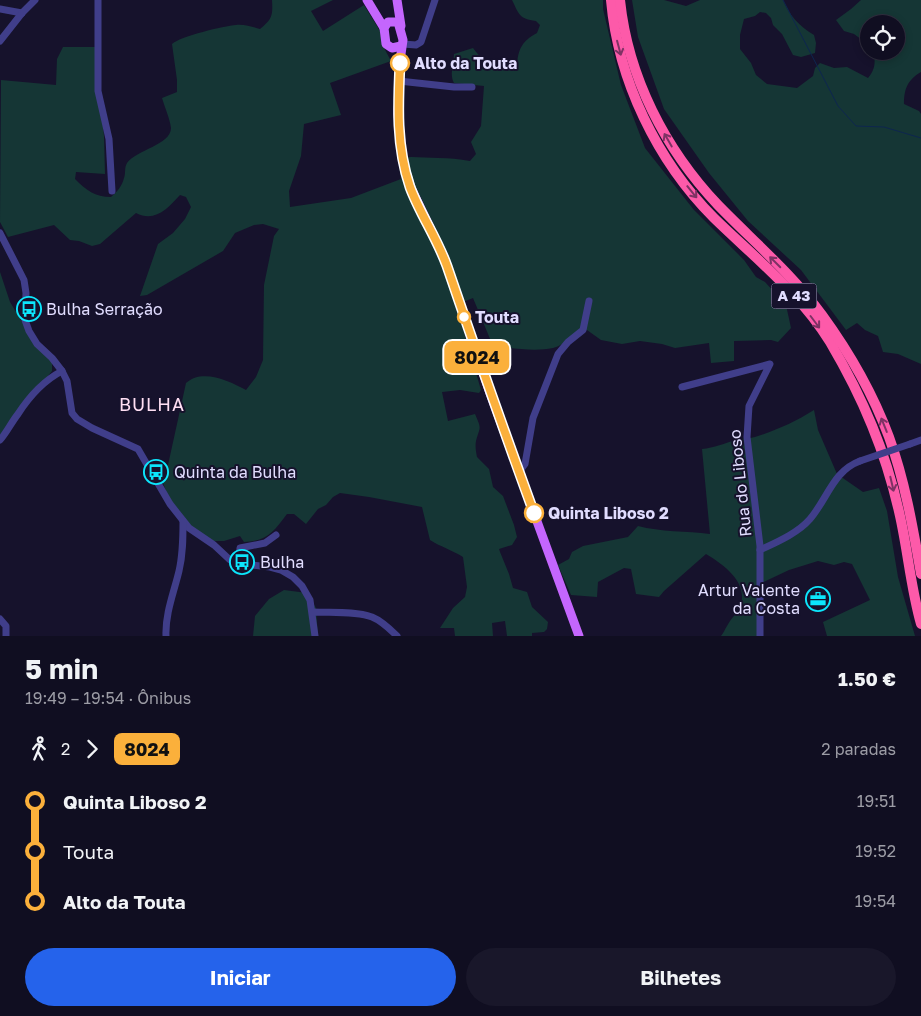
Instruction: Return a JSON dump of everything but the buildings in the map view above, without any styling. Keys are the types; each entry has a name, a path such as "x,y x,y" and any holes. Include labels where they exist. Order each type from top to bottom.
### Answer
{"highway":[{"name":"A 43","path":"611,0 616,36 628,78 646,122 662,150 678,174 713,216 795,297 828,340 849,376 881,445 890,475 921,624"},
{"name":"A 43","path":"620,0 629,52 638,78 658,123 671,145 702,188 806,294 843,345 868,390 880,414 894,454 911,521 921,574"}],"main road":[{"path":"369,4 388,24"},
{"path":"397,4 388,24 386,44 399,46"},
{"path":"397,4 401,26 396,55 399,81 398,114 403,162 411,188 444,257 490,393 579,636"},
{"path":"388,24 398,22 401,26"}],"street":[{"path":"0,41 22,12 34,0"},
{"path":"98,0 98,91 109,139 112,191"},
{"path":"399,46 416,45 421,42 435,0"},
{"path":"0,10 22,12"},
{"path":"399,81 472,87"},
{"path":"0,233 24,280 25,320 29,331 37,344 62,371 67,381 72,413 77,419 92,428 138,449 170,504 189,528 214,544 229,559 239,563 281,570 293,577 302,586 310,600 315,636"},
{"path":"519,472 525,464 533,418 558,354 568,342 583,330 589,301"},
{"name":"Rua do Liboso","path":"682,387 770,364 749,406 747,437 760,550 760,636"},
{"path":"0,440 9,430 26,403 46,381 62,371"},
{"path":"760,550 782,540 808,521 822,504 838,476 845,468 921,440"},
{"path":"166,636 167,616 180,568 183,547 183,520"},
{"path":"239,563 240,548 265,543 276,535"},
{"path":"313,612 372,617 397,636"},
{"path":"0,619 6,626 6,636"}],"green space":[{"path":"272,0 333,0 311,11 323,31 364,5 380,31 383,46 391,61 330,83 341,115 304,124 301,156 289,191 290,207 351,198 401,179 398,158 446,158 470,161 476,154 471,142 481,126 484,86 454,83 452,73 454,54 473,48 487,61 517,66 518,55 524,42 537,33 540,25 536,21 526,19 520,15 512,0 603,0 603,9 621,85 645,148 694,210 744,260 756,277 765,282 786,305 791,328 778,342 771,340 734,341 734,361 711,363 709,343 675,348 640,341 622,344 601,340 587,330 553,348 531,350 493,346 473,298 456,305 481,390 479,393 460,390 442,392 448,421 475,414 480,428 476,443 477,457 489,469 493,487 503,496 517,537 512,545 499,549 513,588 527,592 532,607 548,622 547,629 544,632 532,633 532,636 507,636 505,621 492,623 493,636 455,636 454,628 440,628 453,608 465,597 467,587 463,557 430,540 422,507 340,493 318,509 306,524 294,514 287,514 269,534 259,540 244,542 240,536 224,541 212,541 194,530 179,510 173,510 159,472 168,465 186,383 200,376 208,376 224,380 246,390 256,377 263,360 264,285 274,236 279,229 263,224 254,225 235,233 223,251 147,295 140,296 158,244 173,233 185,219 191,207 186,197 180,195 161,213 155,215 143,216 136,213 100,244 92,246 70,240 54,225 8,237 0,222 1,80 56,85 57,59 63,47 95,47 104,136 105,174 76,172 75,179 91,192 100,196 111,197 122,184 127,163 131,158 159,143 169,134 171,128 169,117 162,98 177,92 172,44 193,35 230,26 242,25 260,29 271,17"},
{"path":"632,0 664,0 686,6 700,0 783,0 788,11 804,28 814,35 816,43 815,53 801,57 793,55 782,34 773,25 771,18 766,13 760,12 755,16 744,19 740,35 740,49 751,63 756,75 767,84 797,88 813,76 815,68 820,63 834,68 847,67 868,78 874,66 874,60 905,60 905,15 860,15 860,38 844,31 836,20 861,0 921,0 921,72 909,82 904,104 919,111 921,114 921,364 898,354 883,352 878,336 865,330 857,323 846,330 801,270 748,221 709,173 664,109 638,37"},
{"path":"0,272 10,302 27,330 52,361 52,371 0,435"},
{"path":"814,410 818,430 837,474 863,492 879,488 887,511 898,577 915,636 827,636 823,622 870,600 852,564 844,562 834,565 818,561 789,570 757,585 757,636 721,636 742,602 741,591 739,584 730,572 706,554 659,597 636,594 631,569 624,568 598,582 597,597 571,595 558,565 569,559 572,552 583,546 628,537 638,526 710,534 702,449 715,447 738,439 753,438 778,429"},
{"path":"284,590 307,593 316,608 318,636 253,636 255,616 269,599"}],"waterway":[{"path":"783,0 838,106 856,126 884,127 921,138"}],"bus line":[{"name":"8024","path":"400,63 398,114 403,162 411,188 444,257 490,393 534,513"}],"place":[{"name":"Alto da Touta","path":"400,63"},
{"name":"Bulha Serração","path":"29,309"},
{"name":"Touta","path":"464,317"},
{"name":"Quinta da Bulha","path":"156,472"},
{"name":"Quinta Liboso 2","path":"534,513"},
{"name":"Bulha","path":"242,562"},
{"name":"Artur Valente da Costa","path":"818,599"}],"district":[{"name":"BULHA","path":"152,405"}]}
